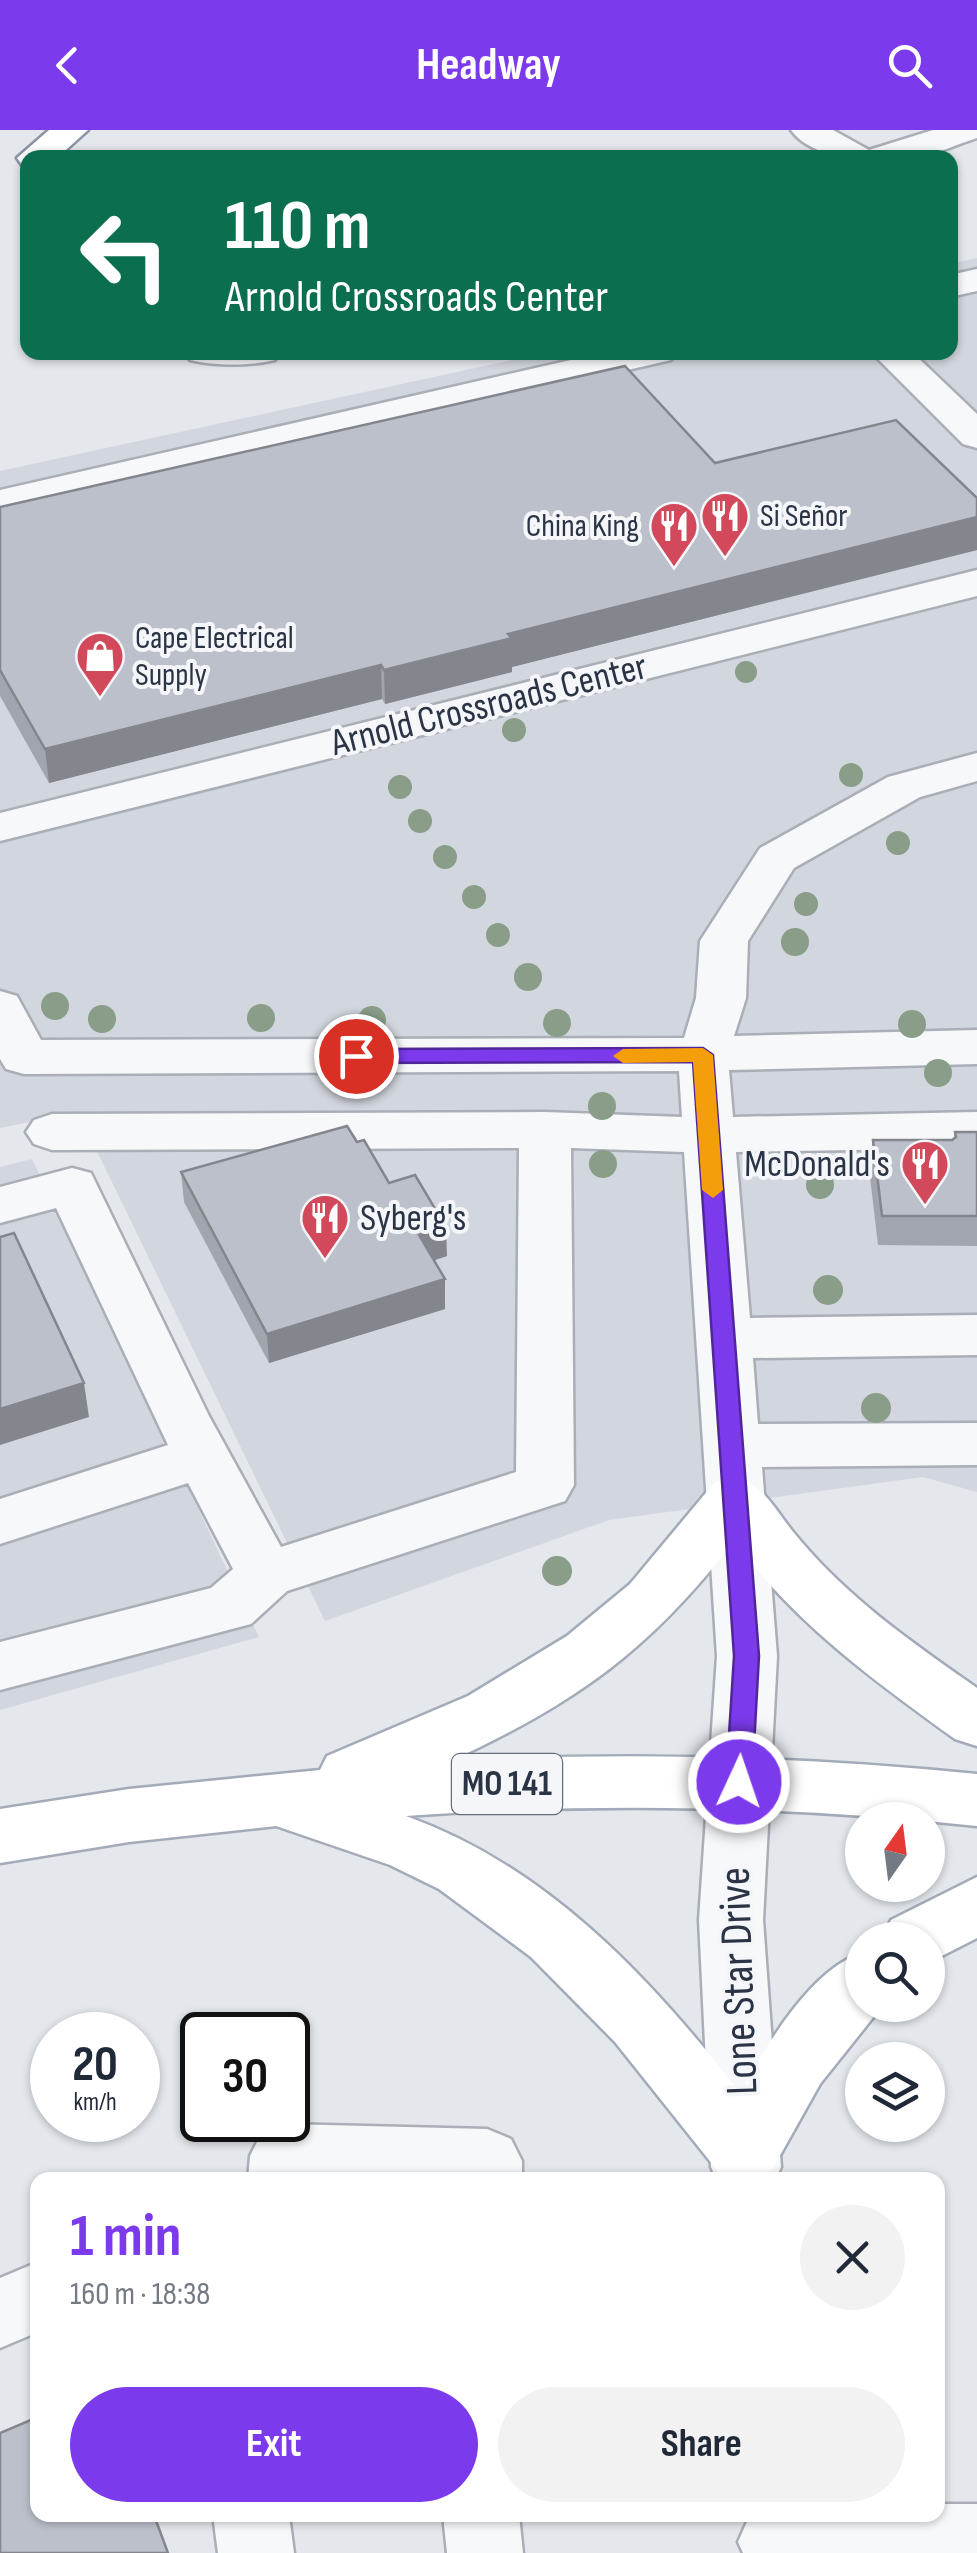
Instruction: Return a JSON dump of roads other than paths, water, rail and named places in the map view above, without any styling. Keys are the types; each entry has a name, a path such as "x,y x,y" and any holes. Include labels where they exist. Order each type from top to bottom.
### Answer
{"main road":[{"path":"45,150 71,130"},
{"path":"732,1472 772,1549 812,1593 878,1650 977,1721"},
{"path":"276,1799 422,1749 540,1684 620,1630 688,1556 732,1472"},
{"name":"MO 141","path":"0,1836 144,1812 425,1787 739,1782 977,1800"},
{"path":"276,1799 416,1847 498,1894 553,1936 652,2032 746,2166"},
{"path":"945,1923 977,1905"},
{"path":"746,2166 774,2092 824,2020 845,1999"}],"street":[{"path":"808,130 844,150"},
{"path":"904,150 968,130"},
{"path":"0,502 623,360"},
{"path":"898,360 977,436"},
{"name":"Arnold Crossroads Center","path":"0,827 977,582"},
{"path":"739,1782 747,1656 703,1055 721,998 724,942 777,858 904,787 977,767"},
{"path":"0,1006 24,1057 72,1186 202,1456 266,1575"},
{"path":"24,1057 703,1055 977,1047"},
{"path":"52,1132 545,1130 708,1135 977,1130"},
{"path":"0,1666 230,1607 266,1575 545,1486 545,1130"},
{"path":"0,1204 72,1186"},
{"path":"724,1338 977,1336"},
{"path":"732,1472 977,1444"},
{"path":"0,1522 202,1456"},
{"name":"Lone Star Drive","path":"739,1782 730,1920 746,2166"},
{"path":"284,2172 285,2156 487,2161 487,2172"},
{"path":"0,2314 30,2300"},
{"path":"252,2522 256,2553"},
{"path":"482,2522 485,2553"},
{"path":"776,2537 977,2542"}],"place":[{"name":"Si Señor","path":"725,558"},
{"name":"China King","path":"674,568"},
{"name":"Cape Electrical Supply","path":"100,698"},
{"name":"McDonald's","path":"925,1206"},
{"name":"Syberg's","path":"325,1260"}]}
